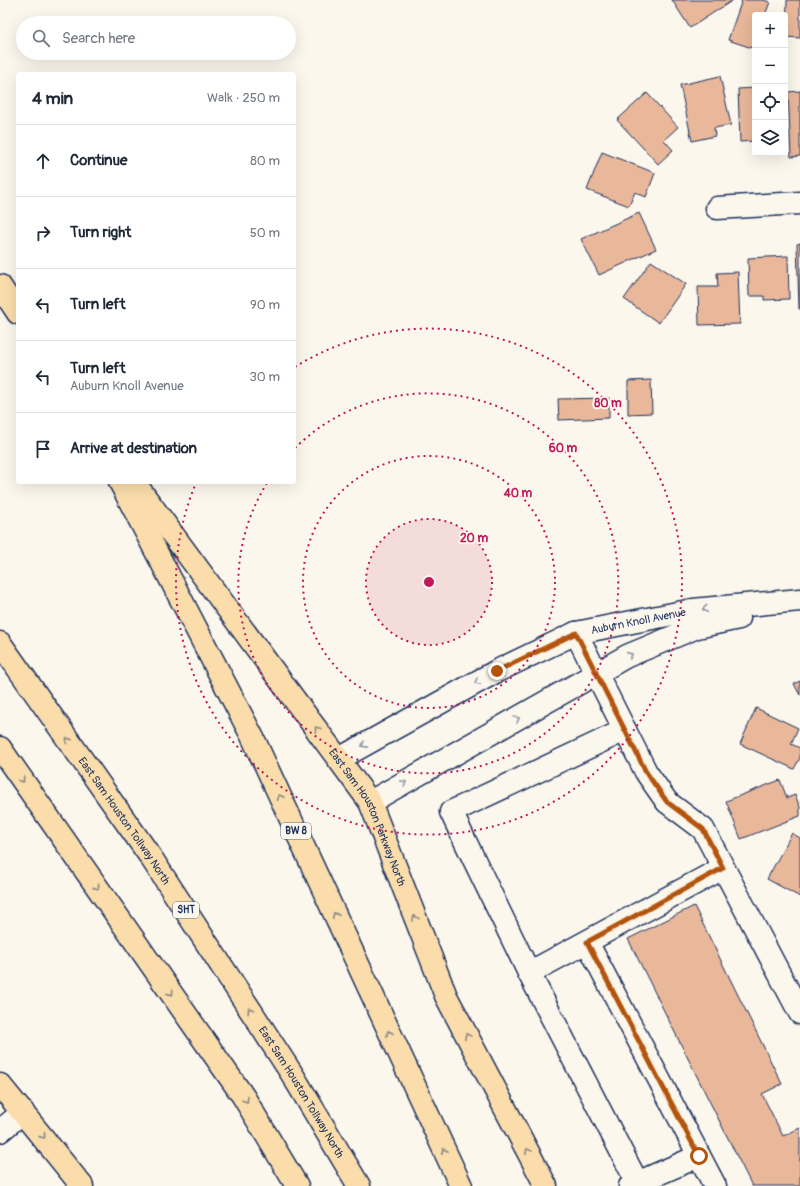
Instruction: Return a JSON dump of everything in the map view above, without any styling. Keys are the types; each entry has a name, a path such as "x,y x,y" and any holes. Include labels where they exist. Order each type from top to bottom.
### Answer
{"main road":[{"path":"0,286 16,310"},
{"name":"BW 8","path":"121,484 253,738 461,1186"},
{"name":"East Sam Houston Parkway North","path":"135,484 370,802 446,996 546,1186"},
{"name":"East Sam Houston Tollway North","path":"0,643 154,862 292,1074 359,1186"},
{"path":"0,748 243,1096 297,1186"},
{"path":"0,1085 82,1186"}],"street":[{"path":"717,208 800,204"},
{"name":"Auburn Knoll Avenue","path":"339,759 497,671 576,633 693,610 800,600"},
{"name":"Auburn Knoll Avenue","path":"370,802 627,656 697,626 800,604"},
{"path":"576,633 646,772 667,802 703,829 800,1013"},
{"path":"625,730 451,812 529,973 635,1185 699,1156"},
{"path":"529,973 723,868"},
{"path":"587,942 715,1186"},
{"path":"0,1131 23,1112"}],"building":[{"path":"672,0 733,0 690,28"},
{"path":"742,0 763,0 770,2 766,12 752,12 752,48 728,40"},
{"path":"787,0 800,0 800,38 788,37 788,12 787,12"},
{"path":"720,76 731,125 714,128 715,136 692,141 680,85"},
{"path":"752,88 752,141 740,142 738,89"},
{"path":"800,91 800,156 791,157 788,92"},
{"path":"647,93 678,127 664,140 673,150 658,164 617,120"},
{"path":"602,152 655,173 646,197 635,192 629,206 587,190"},
{"path":"639,213 656,249 599,275 581,239"},
{"path":"800,243 800,309 799,309 797,244"},
{"path":"788,256 789,299 764,300 764,296 749,296 748,258"},
{"path":"651,261 686,284 659,323 624,299"},
{"path":"738,272 740,324 699,325 698,287 718,287 717,273"},
{"path":"651,380 652,413 628,414 628,381"},
{"path":"609,398 609,418 559,420 558,399"},
{"path":"800,681 800,695 794,684"},
{"path":"756,708 798,728 791,744 800,748 800,758 794,769 740,744"},
{"path":"780,780 787,798 795,795 800,807 800,816 741,839 726,801"},
{"path":"792,833 800,838 800,897 767,879"},
{"path":"694,906 782,1084 762,1094 783,1136 800,1128 800,1186 752,1186 628,939"}],"route":[{"path":"497,671 576,633 646,772 667,802 703,829 723,868 587,942 699,1156"}]}
